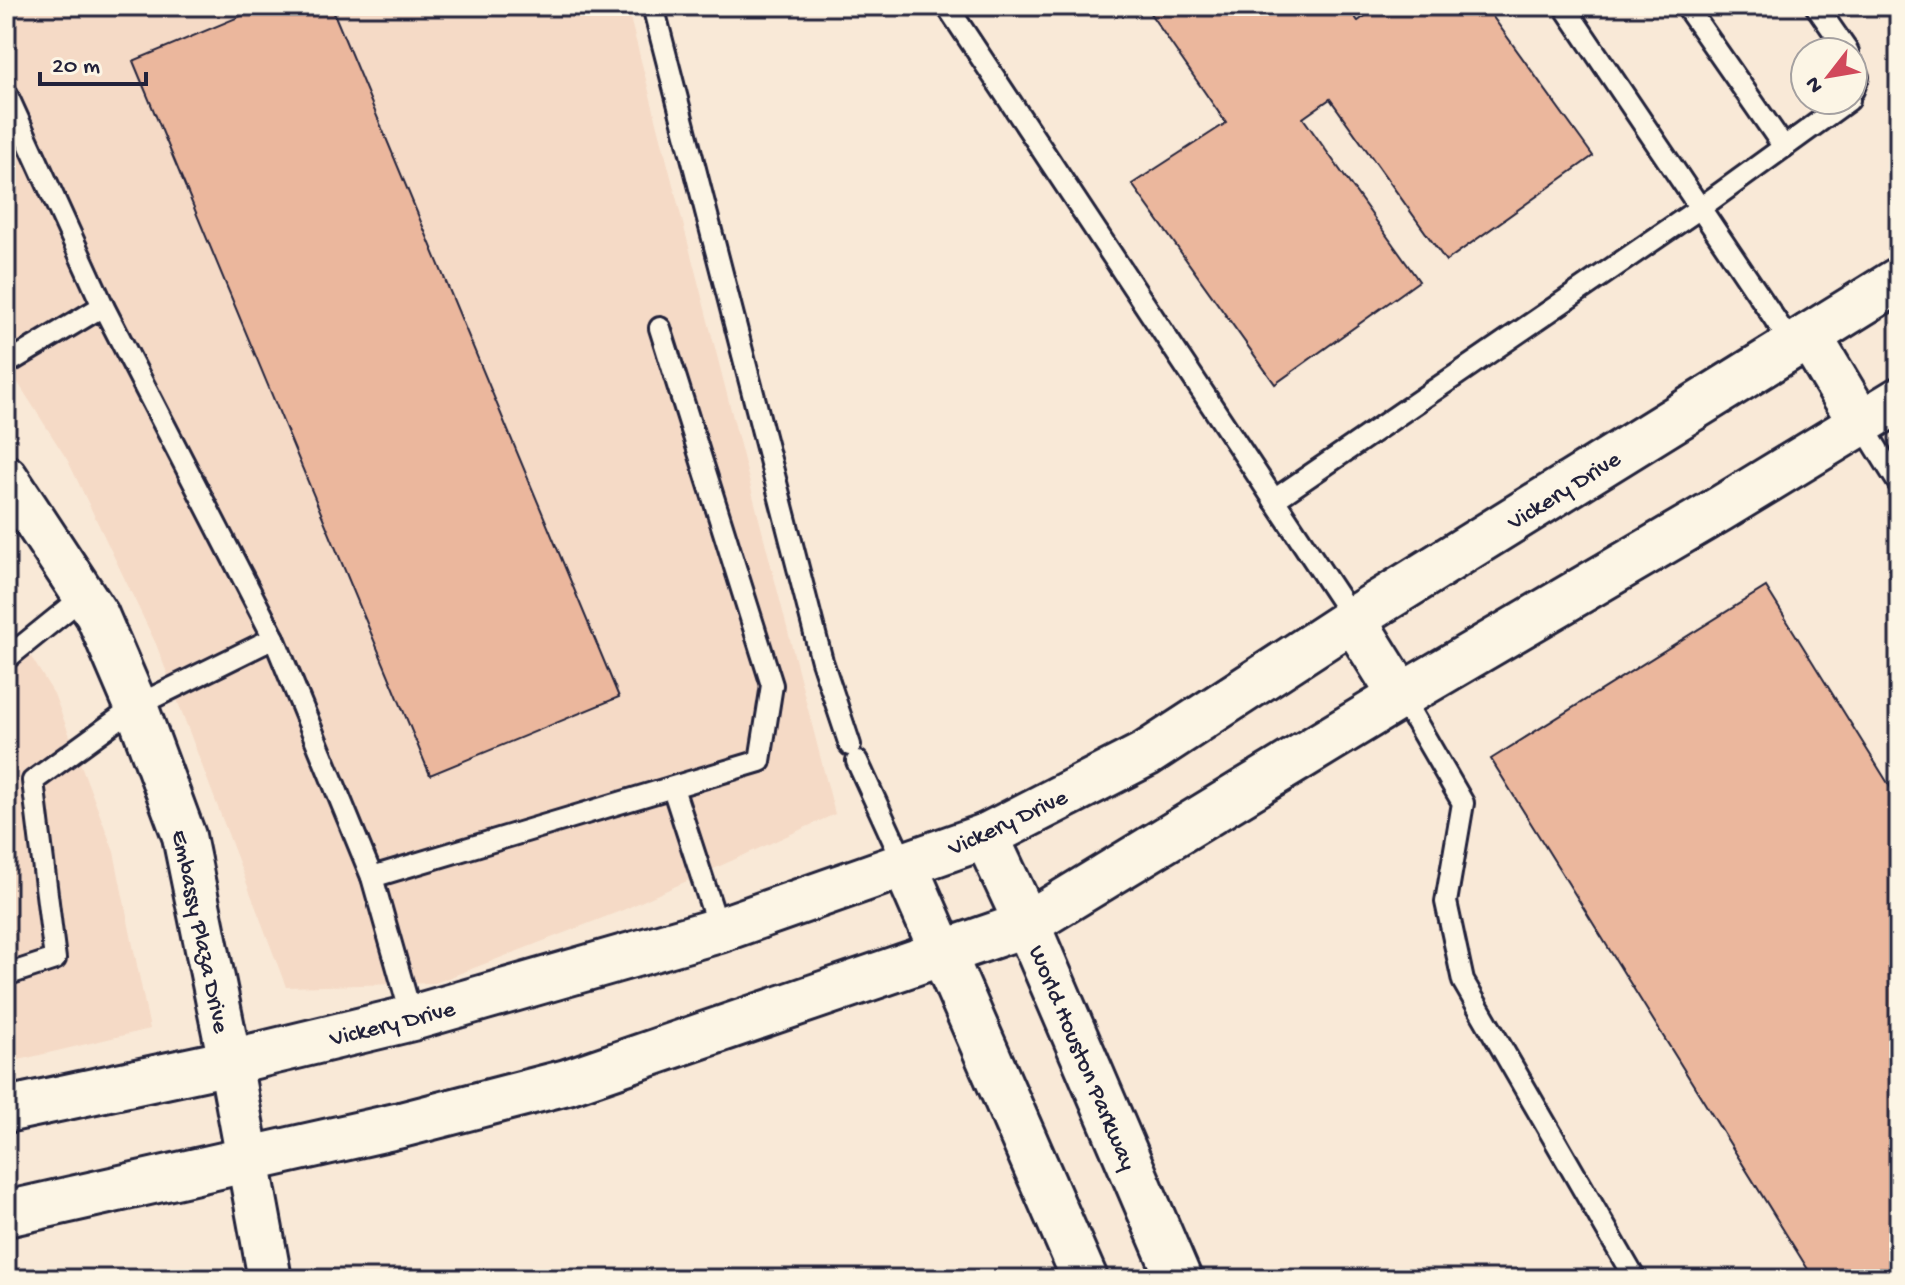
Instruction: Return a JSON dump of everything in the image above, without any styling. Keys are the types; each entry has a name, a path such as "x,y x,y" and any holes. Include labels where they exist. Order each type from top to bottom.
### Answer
{"main road":[{"name":"Vickery Drive","path":"6,1110 230,1062 412,1018 719,930 986,836 1146,754 1353,619 1899,280"},
{"path":"1801,341 1861,423"},
{"path":"6,1214 401,1125 567,1082 1027,924 1401,696 1899,400"},
{"path":"1353,619 1401,696"},
{"name":"World Houston Parkway","path":"986,836 1027,924 1179,1279"},
{"path":"905,866 1085,1279"}],"street":[{"name":"Embassy Plaza Drive","path":"6,477 97,615 136,706 184,836 270,1279"}],"lane":[{"path":"653,6 822,661 854,753 905,866"},
{"path":"947,6 1353,619"},
{"path":"1564,6 1700,208 1801,341"},
{"path":"1686,6 1784,147"},
{"path":"1816,6 1837,36"},
{"path":"6,93 103,306 274,638 372,877 412,1018"},
{"path":"1274,500 1700,208 1827,116"},
{"path":"6,364 103,306"},
{"path":"372,877 760,761 772,685 660,328"},
{"path":"1861,423 1899,484"},
{"path":"6,659 84,596"},
{"path":"6,975 55,959 33,781 136,706 274,638"},
{"path":"1401,696 1463,803 1446,902 1463,981 1635,1279"},
{"path":"673,788 719,930"}],"shaded area":[{"path":"6,6 627,6 835,814 623,910 435,983 286,987 156,644 68,461 6,364"},
{"path":"6,616 54,694 114,852 150,1029 6,1063"}],"building":[{"path":"265,6 331,6 619,697 430,775 133,61"},
{"path":"1145,6 1347,6 1358,21 1379,6 1485,6 1593,156 1446,261 1330,99 1303,118 1419,281 1275,384 1132,184 1226,123"},
{"path":"1766,587 1899,801 1899,1279 1814,1279 1491,759"}]}
